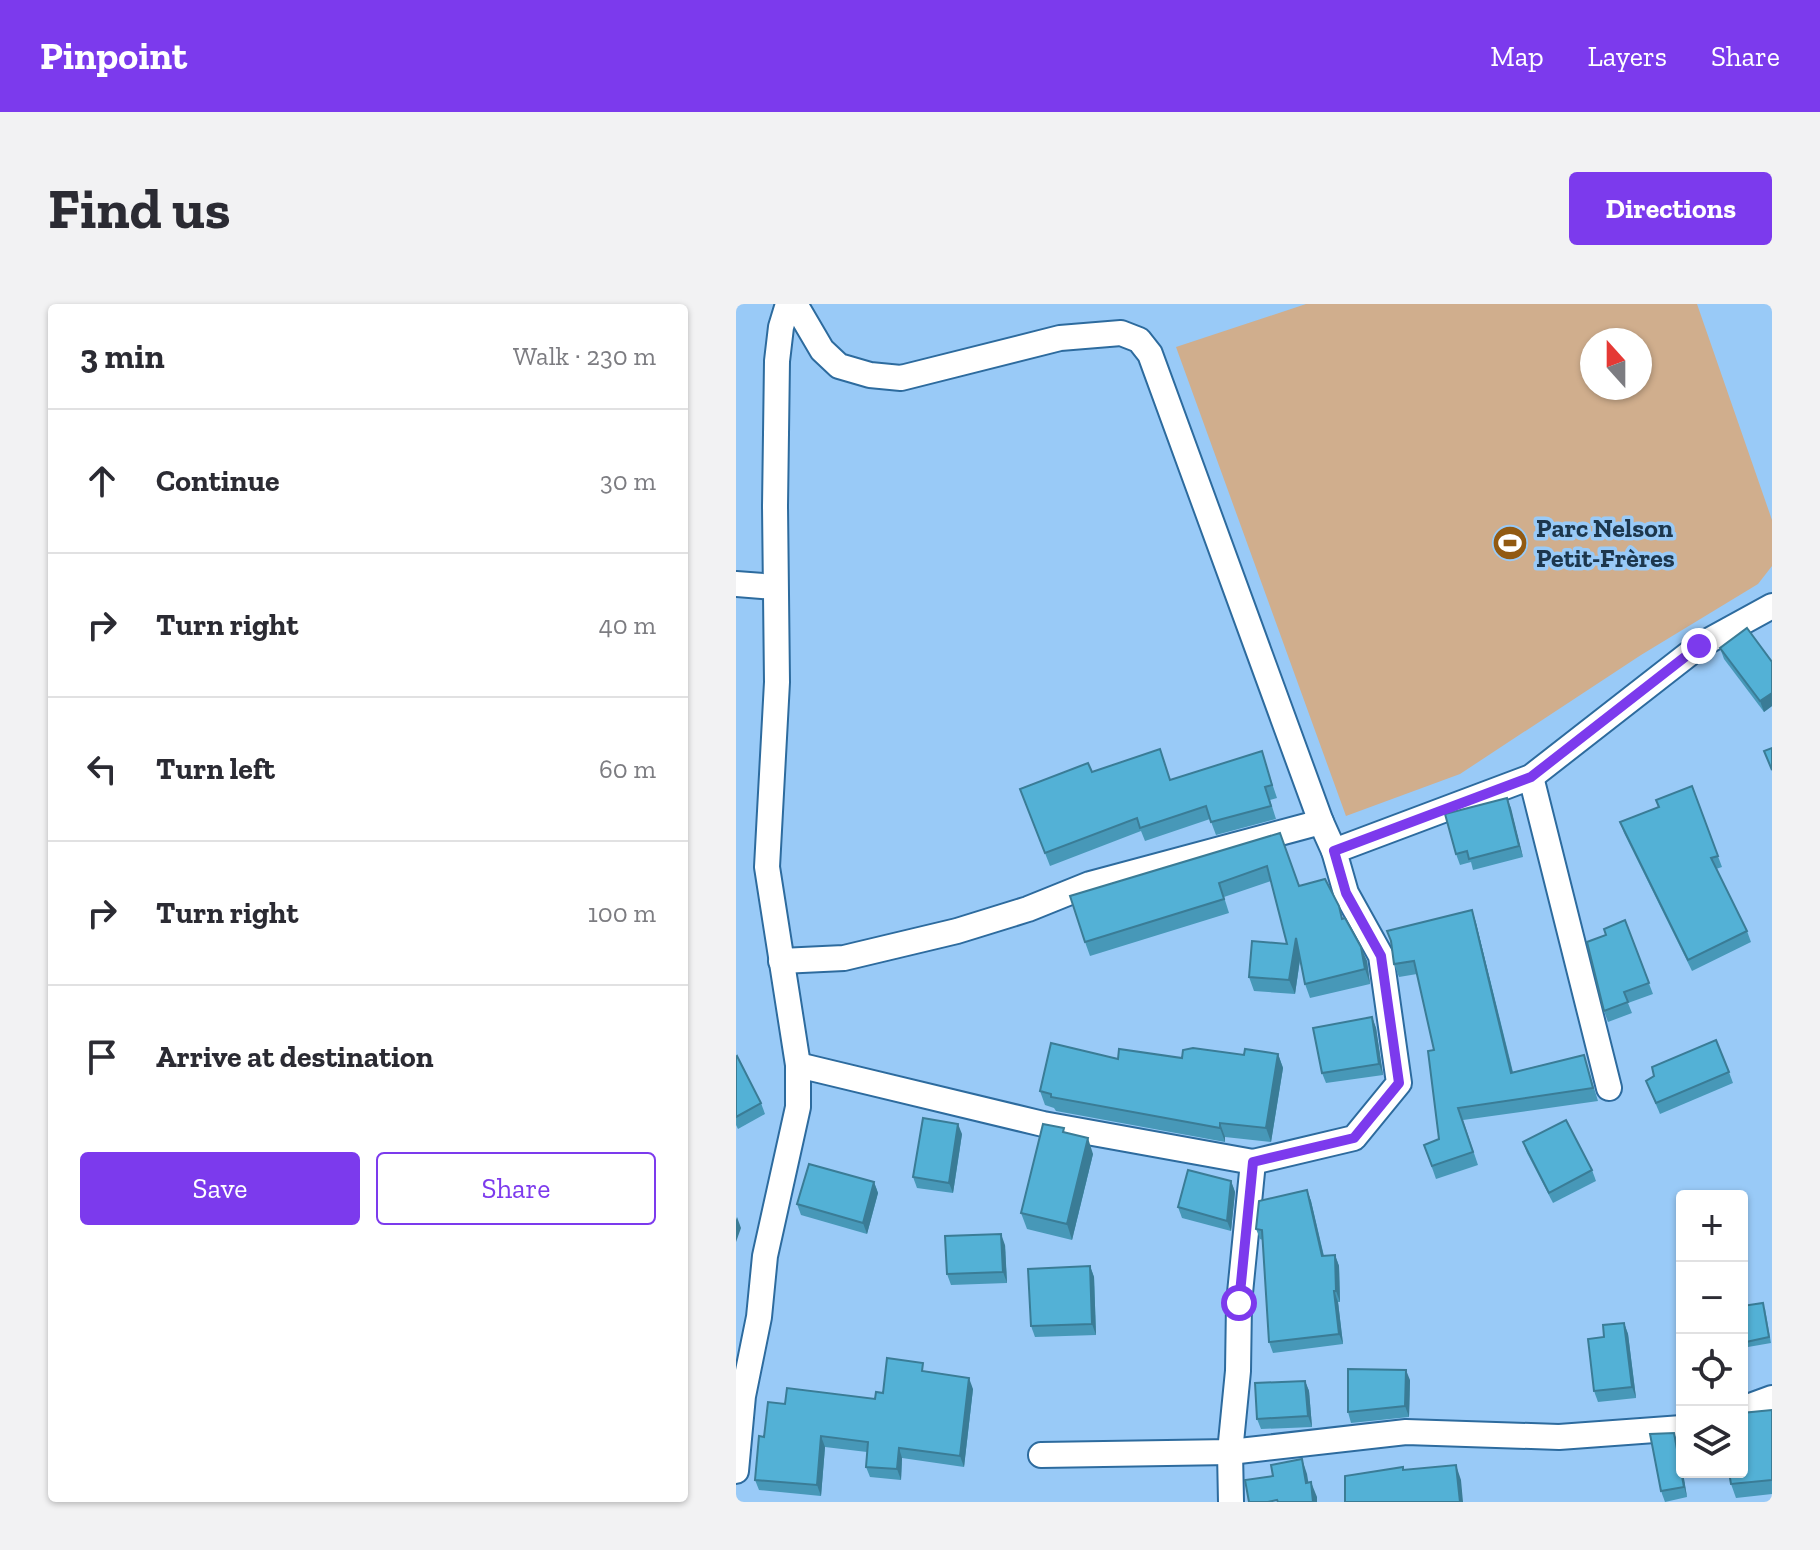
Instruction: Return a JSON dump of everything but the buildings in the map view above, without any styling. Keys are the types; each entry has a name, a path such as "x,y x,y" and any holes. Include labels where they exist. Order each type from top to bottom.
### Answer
{"street":[{"path":"736,1469 743,1396 759,1317 765,1256 798,1107 798,1065 767,867 777,682 777,361 781,327 788,304"},
{"path":"795,304 822,350 839,366 870,375 901,378 1060,338 1121,333 1139,340 1150,354 1334,851 1346,893 1381,956 1399,1083 1354,1138 1253,1162 1043,1124 798,1065"},
{"path":"736,584 775,587"},
{"path":"1334,851 1531,777 1699,646 1772,606"},
{"path":"1531,777 1609,1088"},
{"path":"781,961 844,958 957,931 1028,909 1090,884 1321,822"},
{"path":"1231,1502 1230,1452 1238,1371 1239,1303 1253,1162"},
{"path":"1748,1407 1772,1398"},
{"path":"1041,1455 1230,1452 1406,1432 1559,1437 1676,1428"}],"shaded area":[{"name":"Parc Nelson Petit-Frères","path":"1306,304 1697,304 1772,520 1772,566 1758,584 1641,655 1460,774 1346,816 1176,347"}],"place":[{"name":"Parc Nelson Petit-Frères","path":"1510,543"}],"route":[{"path":"1239,1303 1253,1162 1354,1138 1399,1083 1381,956 1346,893 1334,851 1531,777 1699,646"}]}
